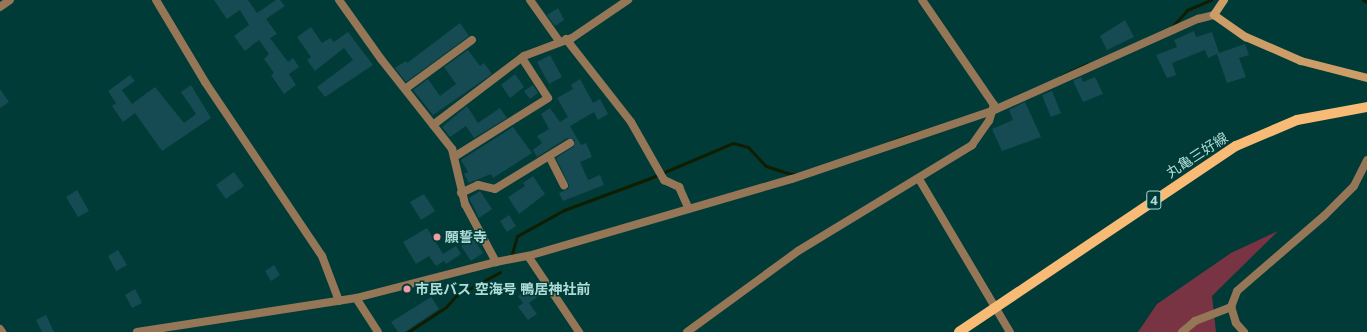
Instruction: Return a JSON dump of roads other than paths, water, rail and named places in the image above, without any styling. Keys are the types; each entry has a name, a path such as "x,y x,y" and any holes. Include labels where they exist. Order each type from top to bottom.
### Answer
{"main road":[{"path":"1224,0 1214,15 1271,49 1301,61 1367,78"},
{"name":"丸亀三好線","path":"959,332 1236,146 1297,120 1367,107"}],"street":[{"path":"0,7 10,0"},
{"path":"156,0 205,82 322,256 339,301"},
{"path":"338,0 452,149 461,193 474,223 496,262"},
{"path":"530,0 630,122 664,180 679,187 689,209"},
{"path":"433,125 522,58 563,40 628,0"},
{"path":"922,0 993,108"},
{"path":"136,332 356,298 496,262 528,256 792,180 993,108 1198,19 1214,15"},
{"path":"405,89 472,40"},
{"path":"454,157 548,98 522,58"},
{"path":"687,332 798,251 881,199 919,179 972,145 989,121 993,108"},
{"path":"461,193 478,185 496,189 570,143"},
{"path":"549,156 564,186"},
{"path":"1244,332 1236,323 1231,307 1237,291 1324,216 1354,186 1367,160"},
{"path":"919,179 1010,332"},
{"path":"528,256 579,332"},
{"path":"356,298 378,332"},
{"path":"1182,332 1195,321 1231,307"}],"waterway":[{"path":"1171,28 1187,10 1211,0"},
{"path":"1363,0 1367,2"},
{"path":"1061,76 1087,64"},
{"path":"890,142 917,132"},
{"path":"511,257 517,236 564,210 648,179 733,143 748,147 766,166 791,174 798,174"},
{"path":"408,332 446,307 456,296 500,272"}],"place":[{"name":"願誓寺","path":"437,237"},
{"name":"市民バス 空海号 鴨居神社前","path":"407,289"}]}
